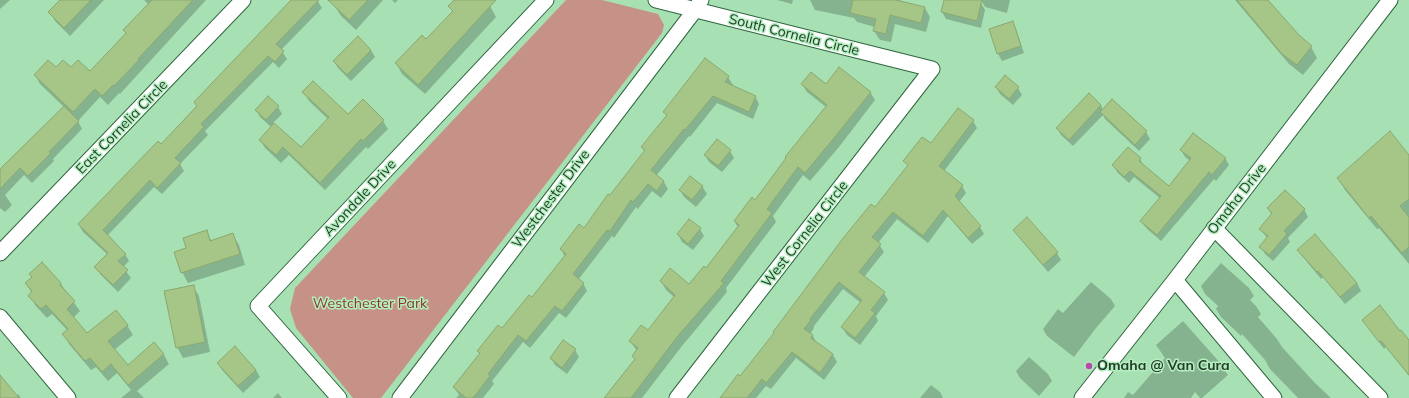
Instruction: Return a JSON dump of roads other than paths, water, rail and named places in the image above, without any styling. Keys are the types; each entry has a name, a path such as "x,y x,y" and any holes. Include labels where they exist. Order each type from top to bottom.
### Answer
{"street":[{"name":"East Cornelia Circle","path":"0,253 243,0"},
{"name":"Avondale Drive","path":"339,398 258,306 546,0"},
{"name":"South Cornelia Circle","path":"656,0 698,5 932,69"},
{"name":"Omaha Drive","path":"1082,398 1175,280 1390,0"},
{"name":"Westchester Drive","path":"400,398 698,5"},
{"name":"West Cornelia Circle","path":"677,398 932,69"},
{"path":"1214,228 1380,398"},
{"path":"1175,280 1274,398"},
{"path":"0,317 68,398"}],"place":[{"name":"Omaha @ Van Cura","path":"1089,366"}],"park label":[{"name":"Westchester Park","path":"370,304"}]}
